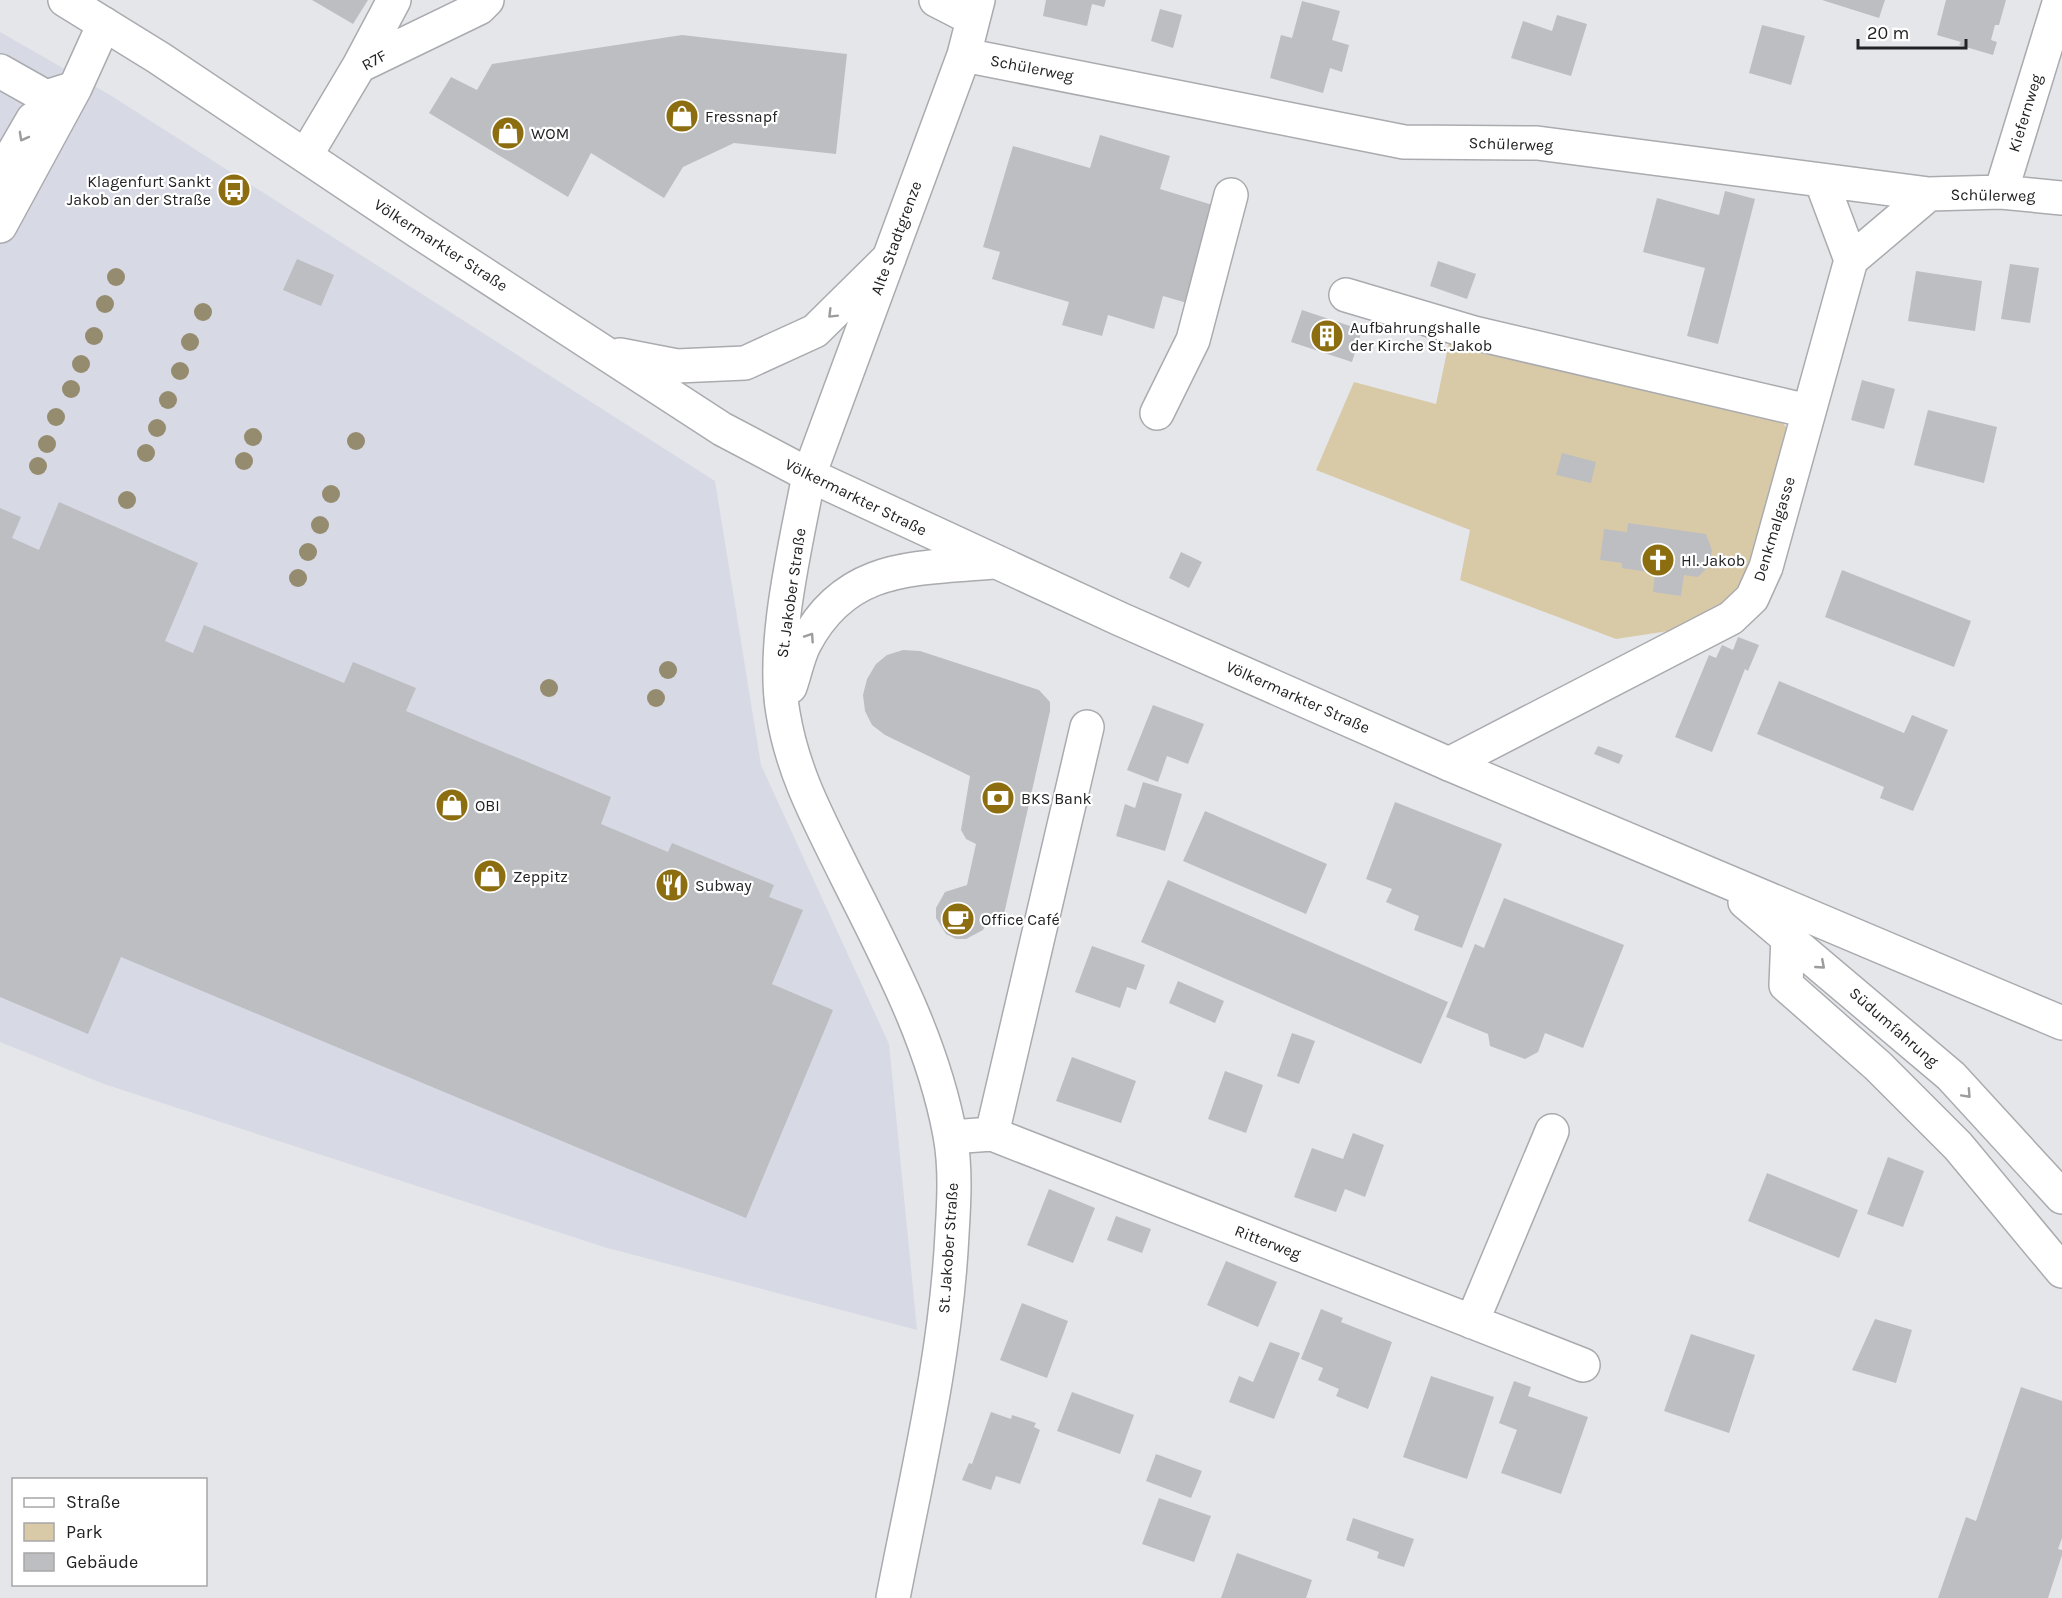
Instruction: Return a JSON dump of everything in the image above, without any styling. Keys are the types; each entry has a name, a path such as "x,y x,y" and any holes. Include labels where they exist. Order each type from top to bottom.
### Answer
{"main road":[{"name":"Völkermarkter Straße","path":"65,0 306,155 419,232 722,429 809,475 994,562 1449,764 2062,1023"},
{"path":"359,66 394,0"},
{"name":"R7F","path":"306,155 333,114 359,66 480,8 487,0"},
{"path":"936,0 976,9"},
{"name":"Kiefernweg","path":"2001,192 2060,0"},
{"name":"Alte Stadtgrenze","path":"809,475 964,55 976,9"},
{"path":"0,176 61,92 104,24"},
{"name":"Schülerweg","path":"964,55 1404,142 1537,142 1929,194 2001,192 2062,198"},
{"path":"0,71 61,92"},
{"path":"0,226 61,92"},
{"path":"1821,180 1851,260 1929,194"},
{"path":"1157,412 1193,340 1231,195"},
{"path":"606,353 677,366 745,363 815,331 889,258"},
{"name":"Denkmalgasse","path":"1449,764 1731,618 1752,598 1766,567 1851,260"},
{"path":"1346,295 1474,333 1808,411"},
{"name":"St. Jakober Straße","path":"809,475 780,651 782,711 799,781 906,996 930,1060 951,1137 954,1196 950,1271 940,1347 893,1598"},
{"name":"St. Jakober Straße","path":"782,711 805,643 827,612 861,583 893,572 994,562"},
{"path":"992,1134 1087,728"},
{"name":"Südumfahrung","path":"1711,874 1788,936 1951,1076 2062,1197"},
{"path":"1788,936 1786,985 1878,1066 1958,1146 2062,1272"},
{"path":"1472,1322 1552,1131"},
{"name":"Ritterweg","path":"951,1137 992,1134 1583,1365"}],"shaded area":[{"path":"0,32 110,95 715,481 761,765 889,1044 917,1330 604,1247 104,1084 0,1042"}],"green space":[{"path":"1449,342 1783,423 1789,431 1743,587 1701,626 1616,639 1460,580 1470,530 1316,470 1354,382 1436,404"}],"building":[{"path":"312,0 368,0 353,24"},
{"path":"1046,0 1106,0 1104,7 1092,4 1087,26 1043,16"},
{"path":"1822,0 1885,0 1879,18"},
{"path":"1946,0 2006,0 1999,25 1995,25 1991,40 1997,42 1993,55 1959,45 1961,42 1937,35"},
{"path":"1302,1 1340,11 1332,40 1349,45 1342,72 1330,68 1323,93 1270,78 1281,35 1292,38"},
{"path":"1160,9 1182,15 1173,48 1151,41"},
{"path":"1557,15 1587,24 1571,76 1511,58 1523,21 1552,31"},
{"path":"1762,25 1805,36 1791,85 1749,73"},
{"name":"Fressnapf","path":"682,35 847,54 836,154 734,143 683,167 664,198 591,153 568,197 429,113 451,77 477,90 492,64"},
{"path":"1100,135 1170,156 1160,189 1216,206 1187,303 1163,296 1154,329 1108,315 1102,336 1062,325 1069,302 992,279 1000,252 983,247 1013,146 1090,168"},
{"path":"1725,191 1755,199 1718,344 1687,336 1705,268 1643,252 1657,198 1719,215"},
{"path":"297,259 334,275 321,306 283,290"},
{"path":"1438,261 1476,274 1467,299 1430,286"},
{"path":"2010,264 2039,268 2030,323 2001,319"},
{"path":"1916,271 1982,281 1975,331 1908,321"},
{"name":"Aufbahrungshalle der Kirche St. Jakob","path":"1302,310 1362,330 1352,362 1291,342"},
{"path":"1862,380 1895,389 1884,429 1851,420"},
{"path":"1928,410 1997,427 1984,483 1914,465"},
{"path":"1562,453 1596,462 1591,483 1556,475"},
{"path":"59,502 198,563 165,641 193,653 204,625 344,683 353,662 416,688 406,711 611,797 601,824 668,852 672,843 774,885 769,897 803,910 772,984 833,1010 746,1218 121,957 88,1034 0,997 0,508 21,517 12,538 39,550"},
{"name":"Hl. Jakob","path":"1628,523 1706,534 1712,550 1709,566 1698,577 1684,575 1681,596 1653,592 1655,573 1622,568 1622,563 1600,560 1604,529 1627,532"},
{"path":"1181,552 1202,562 1189,588 1169,578"},
{"path":"1842,570 1971,621 1954,667 1825,617"},
{"path":"1738,637 1759,645 1748,671 1745,669 1712,752 1675,737 1709,655 1716,658 1722,645 1733,650"},
{"name":"BKS Bank","path":"903,650 920,651 1039,690 1050,702 1050,711 1002,923 988,921 983,930 966,939 956,939 946,934 936,918 936,908 945,892 967,885 976,844 966,839 961,830 970,776 885,735 872,725 865,711 863,695 867,679 876,664 887,655"},
{"path":"1779,681 1904,733 1912,715 1948,730 1913,811 1880,798 1884,787 1757,734"},
{"path":"1153,705 1204,724 1188,764 1167,756 1158,782 1127,770"},
{"path":"1598,746 1623,755 1619,764 1594,754"},
{"path":"1143,782 1182,794 1165,851 1116,836 1125,804 1135,808"},
{"path":"1395,802 1502,844 1462,948 1414,930 1419,916 1386,902 1392,889 1366,879"},
{"path":"1205,811 1327,864 1306,914 1183,861"},
{"path":"1168,880 1448,1002 1421,1064 1141,942"},
{"path":"1504,898 1624,945 1583,1048 1545,1033 1538,1052 1525,1059 1490,1046 1488,1034 1446,1017 1475,944 1484,948"},
{"path":"1092,946 1145,965 1136,990 1127,987 1120,1008 1075,992"},
{"path":"1178,981 1224,1001 1215,1023 1169,1003"},
{"path":"1292,1033 1315,1041 1299,1084 1277,1076"},
{"path":"1072,1057 1136,1081 1121,1123 1056,1101"},
{"path":"1225,1071 1263,1085 1246,1133 1208,1119"},
{"path":"1353,1133 1384,1145 1365,1197 1345,1189 1336,1212 1294,1197 1312,1148 1343,1159"},
{"path":"1888,1157 1924,1171 1903,1227 1867,1214"},
{"path":"1767,1173 1858,1210 1839,1258 1748,1221"},
{"path":"1049,1189 1095,1208 1073,1263 1027,1245"},
{"path":"1116,1216 1151,1229 1142,1253 1107,1240"},
{"path":"1226,1261 1277,1282 1258,1327 1207,1305"},
{"path":"1022,1303 1068,1321 1047,1378 1000,1360"},
{"path":"1321,1309 1343,1318 1341,1322 1392,1342 1368,1409 1336,1396 1339,1389 1318,1380 1323,1368 1301,1359"},
{"path":"1875,1319 1912,1330 1896,1383 1852,1370"},
{"path":"1691,1334 1755,1355 1729,1433 1664,1411"},
{"path":"1270,1342 1300,1353 1274,1419 1229,1402 1239,1376 1253,1382"},
{"path":"1431,1376 1494,1397 1467,1479 1403,1457"},
{"path":"1514,1381 1531,1387 1528,1396 1588,1417 1561,1494 1501,1473 1517,1430 1499,1423"},
{"path":"2021,1387 2062,1401 2062,1538 2058,1549 2062,1550 2062,1555 2048,1598 1938,1598 1966,1517 1976,1521"},
{"path":"1072,1392 1134,1415 1120,1454 1057,1431"},
{"path":"991,1412 1011,1419 1012,1415 1036,1423 1034,1427 1040,1430 1020,1484 996,1476 991,1490 962,1480 969,1463 972,1464"},
{"path":"1156,1454 1202,1471 1191,1498 1146,1481"},
{"path":"1159,1498 1211,1516 1194,1562 1142,1544"},
{"path":"1353,1518 1414,1539 1404,1567 1377,1558 1379,1552 1346,1540"},
{"path":"1237,1553 1312,1580 1306,1598 1221,1598"}],"place":[{"name":"Fressnapf","path":"682,116"},
{"name":"WOM","path":"508,133"},
{"name":"Klagenfurt Sankt Jakob an der Straße","path":"234,190"},
{"name":"Aufbahrungshalle der Kirche St. Jakob","path":"1327,336"},
{"name":"Hl. Jakob","path":"1658,560"},
{"name":"BKS Bank","path":"998,798"},
{"name":"OBI","path":"452,805"},
{"name":"Zeppitz","path":"490,876"},
{"name":"Subway","path":"672,885"},
{"name":"Office Café","path":"958,919"}]}
